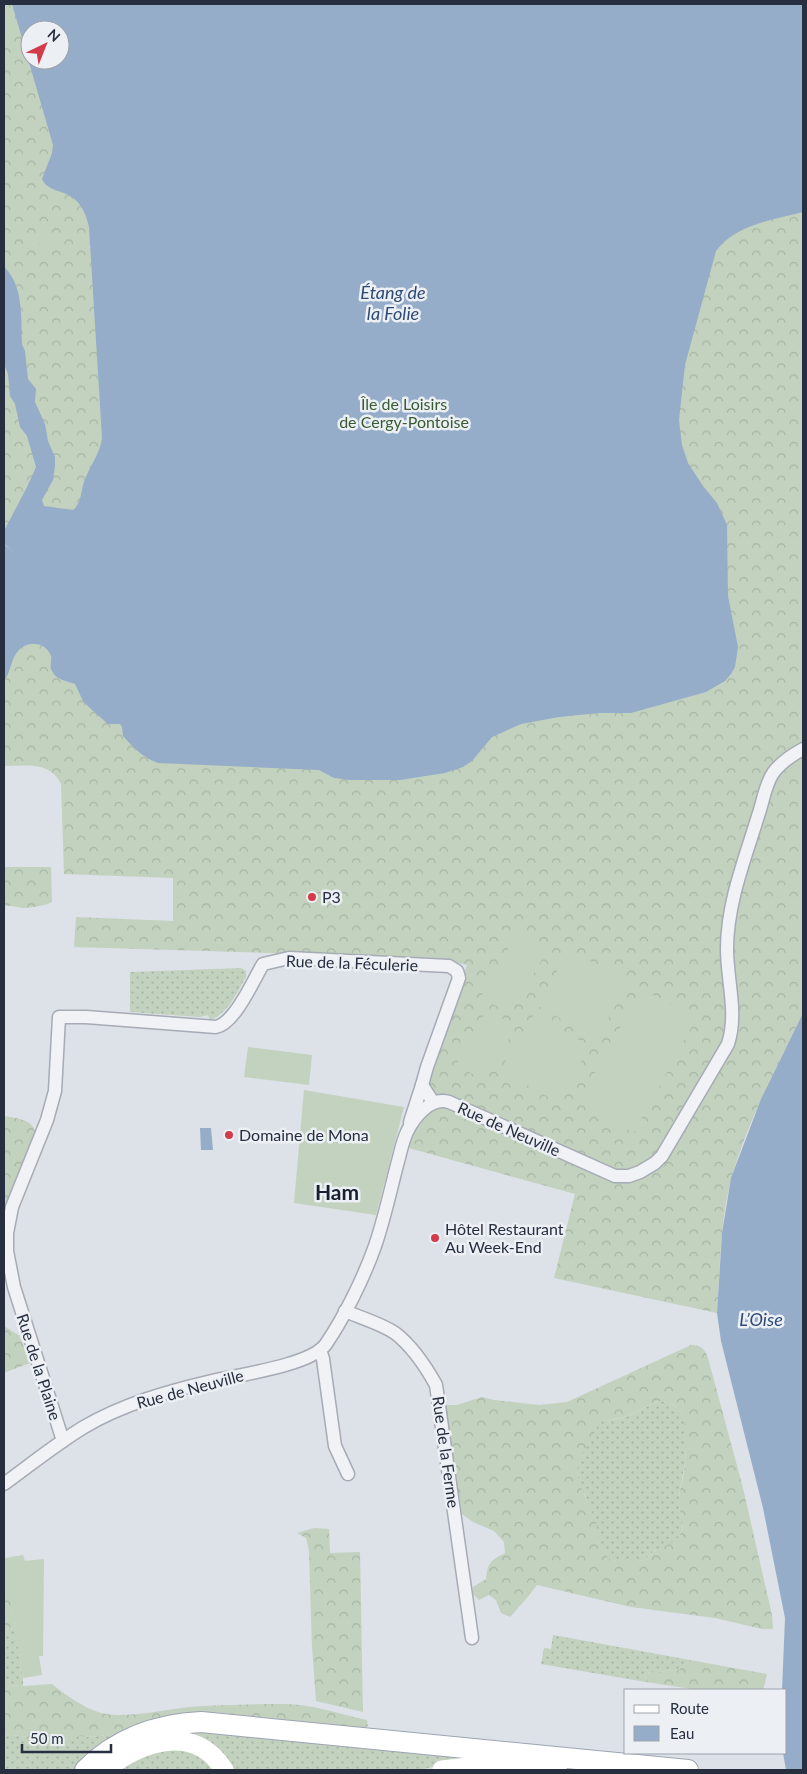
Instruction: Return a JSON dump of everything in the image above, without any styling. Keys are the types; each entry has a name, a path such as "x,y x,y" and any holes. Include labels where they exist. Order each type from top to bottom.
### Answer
{"main road":[{"path":"85,1770 113,1748 144,1731 167,1725 201,1722 688,1770"},
{"path":"105,1770 144,1747 172,1741 197,1745 210,1754 224,1770"},
{"path":"442,1770 484,1765 643,1766"}],"street":[{"name":"Rue de Neuville","path":"433,1102 440,1100 449,1102 615,1176 634,1175 659,1159 668,1147 728,1044 732,1033 733,1012 727,952 728,934 738,881 772,774 787,759 803,749"},
{"name":"Rue de la Féculerie","path":"59,1017 86,1016 220,1026 231,1018 262,964 289,958 449,966 458,973 458,981 426,1067 422,1085"},
{"name":"Rue de la Plaine","path":"59,1017 55,1091 46,1120 12,1207 7,1234 7,1251 21,1310 63,1441"},
{"path":"406,1133 419,1115 433,1102 422,1085"},
{"path":"348,1474 335,1446 323,1359 320,1350 345,1311 375,1246 406,1133 422,1085"},
{"name":"Rue de la Ferme","path":"345,1311 396,1334 415,1354 436,1385 472,1638"},
{"name":"Rue de Neuville","path":"4,1484 63,1441 106,1416 150,1398 207,1382 272,1368 311,1356 320,1350"}],"green space":[{"name":"Île de Loisirs de Cergy-Pontoise","path":"4,4 803,4 803,1013 755,1114 732,1177 723,1227 717,1313 554,1278 575,1194 405,1147 428,1063 467,965 437,958 74,947 76,917 173,921 173,878 64,874 61,784 50,771 36,766 4,766"},
{"path":"4,4 6,4 14,39 4,41"},
{"path":"44,225 56,236 45,248 33,237"},
{"path":"4,867 51,867 52,902 26,908 4,906"},
{"path":"517,934 547,951 510,1014 481,997"},
{"path":"569,949 628,982 597,1038 538,1006"},
{"path":"241,968 246,971 246,977 235,996 222,1013 210,1020 208,1015 200,1017 130,1012 130,972"},
{"path":"642,989 696,1019 634,1133 579,1101"},
{"path":"487,1010 516,1026 485,1081 456,1065"},
{"path":"534,1014 590,1046 558,1103 501,1069"},
{"path":"248,1047 312,1055 309,1085 244,1077"},
{"path":"304,1090 404,1107 376,1215 294,1203"},
{"path":"4,1116 31,1124 35,1132 4,1227"},
{"path":"4,1326 20,1336 30,1363 4,1373"},
{"path":"691,1345 704,1350 708,1358 743,1488 772,1615 773,1629 762,1629 715,1618 631,1607 537,1585 510,1617 501,1613 496,1600 489,1595 479,1600 473,1594 473,1587 486,1579 491,1563 505,1553 504,1542 494,1531 473,1522 462,1514 444,1409 447,1405 457,1405 482,1397 539,1405 567,1402","holes":["663,1401 674,1405 685,1418 685,1464 679,1500 683,1524 682,1532 675,1541 655,1551 645,1560 619,1561 611,1559 607,1557 601,1546 595,1520 578,1480 578,1465 582,1455 602,1421 626,1416"]},
{"path":"663,1401 674,1405 685,1418 685,1463 679,1495 679,1507 683,1523 681,1535 672,1544 654,1551 645,1560 620,1562 612,1560 605,1555 600,1545 586,1497 579,1485 577,1472 579,1458 589,1443 596,1426 602,1421 623,1417"},
{"path":"314,1528 329,1529 330,1553 360,1552 363,1712 316,1701 309,1551 306,1538 297,1533"},
{"path":"4,1553 5,1558 23,1555 25,1561 44,1559 43,1656 39,1656 42,1675 23,1678 10,1595 4,1596"},
{"path":"10,1594 15,1626 9,1628 4,1634 4,1596"},
{"path":"15,1626 23,1686 4,1685 4,1634 9,1628"},
{"path":"553,1635 690,1660 679,1670 645,1673 646,1682 541,1664 544,1648 551,1649"},
{"path":"690,1660 767,1674 763,1689 692,1689 646,1682 645,1673 679,1670"},
{"path":"52,1684 69,1697 94,1711 111,1715 133,1715 200,1706 292,1704 314,1707 367,1720 368,1726 363,1728 213,1712 192,1713 112,1735 78,1736 58,1741 4,1734 4,1685"},
{"path":"132,1728 76,1770 4,1770 4,1734 58,1741 78,1736 112,1735"},
{"path":"199,1728 482,1755 420,1770 231,1770 168,1732"},
{"path":"170,1747 196,1753 217,1770 115,1770 127,1762"}],"water":[{"name":"Étang de la Folie","path":"12,4 803,4 803,212 744,229 724,242 716,251 685,365 679,420 682,445 688,463 717,503 727,525 728,596 738,647 735,667 731,674 725,681 706,692 631,713 599,713 559,717 521,724 492,737 472,761 463,767 445,773 400,780 349,780 334,778 319,770 158,763 143,755 123,736 120,724 108,724 92,710 83,701 75,684 62,680 54,674 51,669 49,651 41,645 27,645 19,650 4,681 4,544 13,552 5,544 5,529 36,467 27,436 20,427 15,404 10,396 8,374 4,364 4,267 15,283 18,293 22,344 25,351 28,379 36,389 35,402 45,424 48,441 55,457 53,480 42,500 44,506 73,510 76,507 86,476 99,450 102,438 89,227 80,204 68,195 50,188 42,179 52,153 53,145 31,70 70,70 70,20 20,20 20,32"},
{"name":"L’Oise","path":"803,1013 803,1770 786,1770 783,1754 787,1754 787,1689 782,1689 785,1618 763,1508 721,1341 717,1313 722,1233 731,1178 761,1099"},
{"path":"200,1128 211,1128 213,1150 201,1150"}],"place":[{"name":"P3","path":"312,897"},
{"name":"Domaine de Mona","path":"229,1135"},
{"name":"Hôtel Restaurant Au Week-End","path":"435,1238"}],"district":[{"name":"Ham","path":"337,1193"}]}
